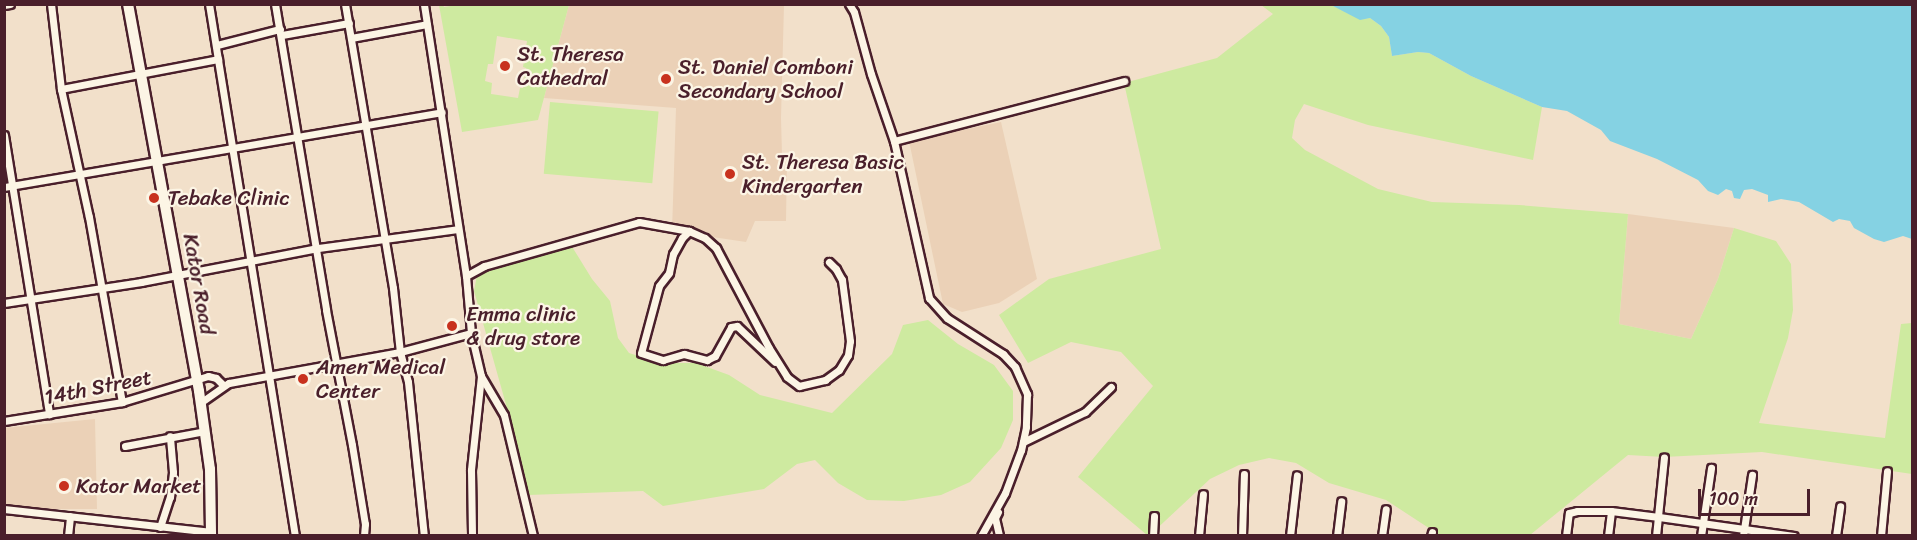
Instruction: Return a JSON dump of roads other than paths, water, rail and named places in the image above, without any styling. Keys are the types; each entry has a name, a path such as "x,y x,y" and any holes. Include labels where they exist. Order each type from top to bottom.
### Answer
{"main road":[{"name":"Kator Road","path":"128,4 205,431 210,469 212,534"}],"street":[{"path":"4,6 10,4"},
{"path":"51,4 61,89 80,173 122,402"},
{"path":"209,4 295,535"},
{"path":"275,4 354,456 365,524 364,536"},
{"path":"345,4 385,238 400,352 408,382 424,536"},
{"path":"424,4 466,276 471,333 479,356 481,376 471,470 472,536"},
{"path":"849,4 854,12 871,74 894,141 929,298 947,318 1003,354 1014,367 1027,394 1028,408 1023,441 1005,493 981,536"},
{"path":"217,45 281,32 349,23"},
{"path":"351,38 427,24"},
{"path":"61,89 218,59"},
{"path":"894,141 1124,81"},
{"path":"8,186 442,112"},
{"path":"4,135 8,186 49,414"},
{"path":"466,276 484,266 639,222 689,231 705,238 716,248 783,370 793,384 810,385 839,370 848,355 850,341 842,280 829,262"},
{"path":"4,303 318,248 458,229"},
{"path":"689,231 682,238 674,254 669,273 659,286 641,353 663,360 684,354 707,360 715,356 731,327 737,326 783,370"},
{"path":"200,403 223,385 400,352 471,333"},
{"path":"197,381 212,376 223,385"},
{"path":"481,376 504,415 533,536"},
{"name":"14th Street","path":"4,421 122,402 197,381"},
{"path":"999,536 995,518 1023,441 1085,412 1111,387"},
{"path":"125,446 205,431"},
{"path":"160,527 170,497 173,472 170,436"},
{"path":"1656,536 1664,457"},
{"path":"1701,536 1711,468"},
{"path":"1881,536 1887,471"},
{"path":"1242,536 1244,474"},
{"path":"1290,536 1297,475"},
{"path":"1743,532 1752,475"},
{"path":"1198,536 1203,494"},
{"path":"1337,536 1341,501"},
{"path":"1836,536 1840,506"},
{"path":"4,509 212,534"},
{"path":"1382,536 1386,509"},
{"path":"1608,536 1611,511"},
{"path":"1566,536 1569,513 1611,511 1702,523 1743,532 1790,535"},
{"path":"68,536 70,516"},
{"path":"1153,536 1154,516"},
{"path":"138,536 140,525"}],"water":[{"path":"1331,5 1912,5 1912,239 1903,236 1884,242 1874,239 1854,228 1850,221 1839,219 1833,222 1799,202 1781,199 1768,202 1768,195 1752,189 1744,190 1740,199 1734,198 1732,191 1726,189 1718,195 1708,191 1698,180 1657,159 1610,141 1601,130 1567,111 1542,107 1471,76 1429,53 1418,52 1392,56 1389,37 1381,26 1370,18 1360,20"}],"place":[{"name":"St. Theresa Cathedral","path":"505,66"},
{"name":"St. Daniel Comboni Secondary School","path":"666,79"},
{"name":"St. Theresa Basic Kindergarten","path":"730,174"},
{"name":"Tebake Clinic","path":"154,198"},
{"name":"Emma clinic & drug store","path":"452,326"},
{"name":"Amen Medical Center","path":"303,379"},
{"name":"Kator Market","path":"64,486"}]}
